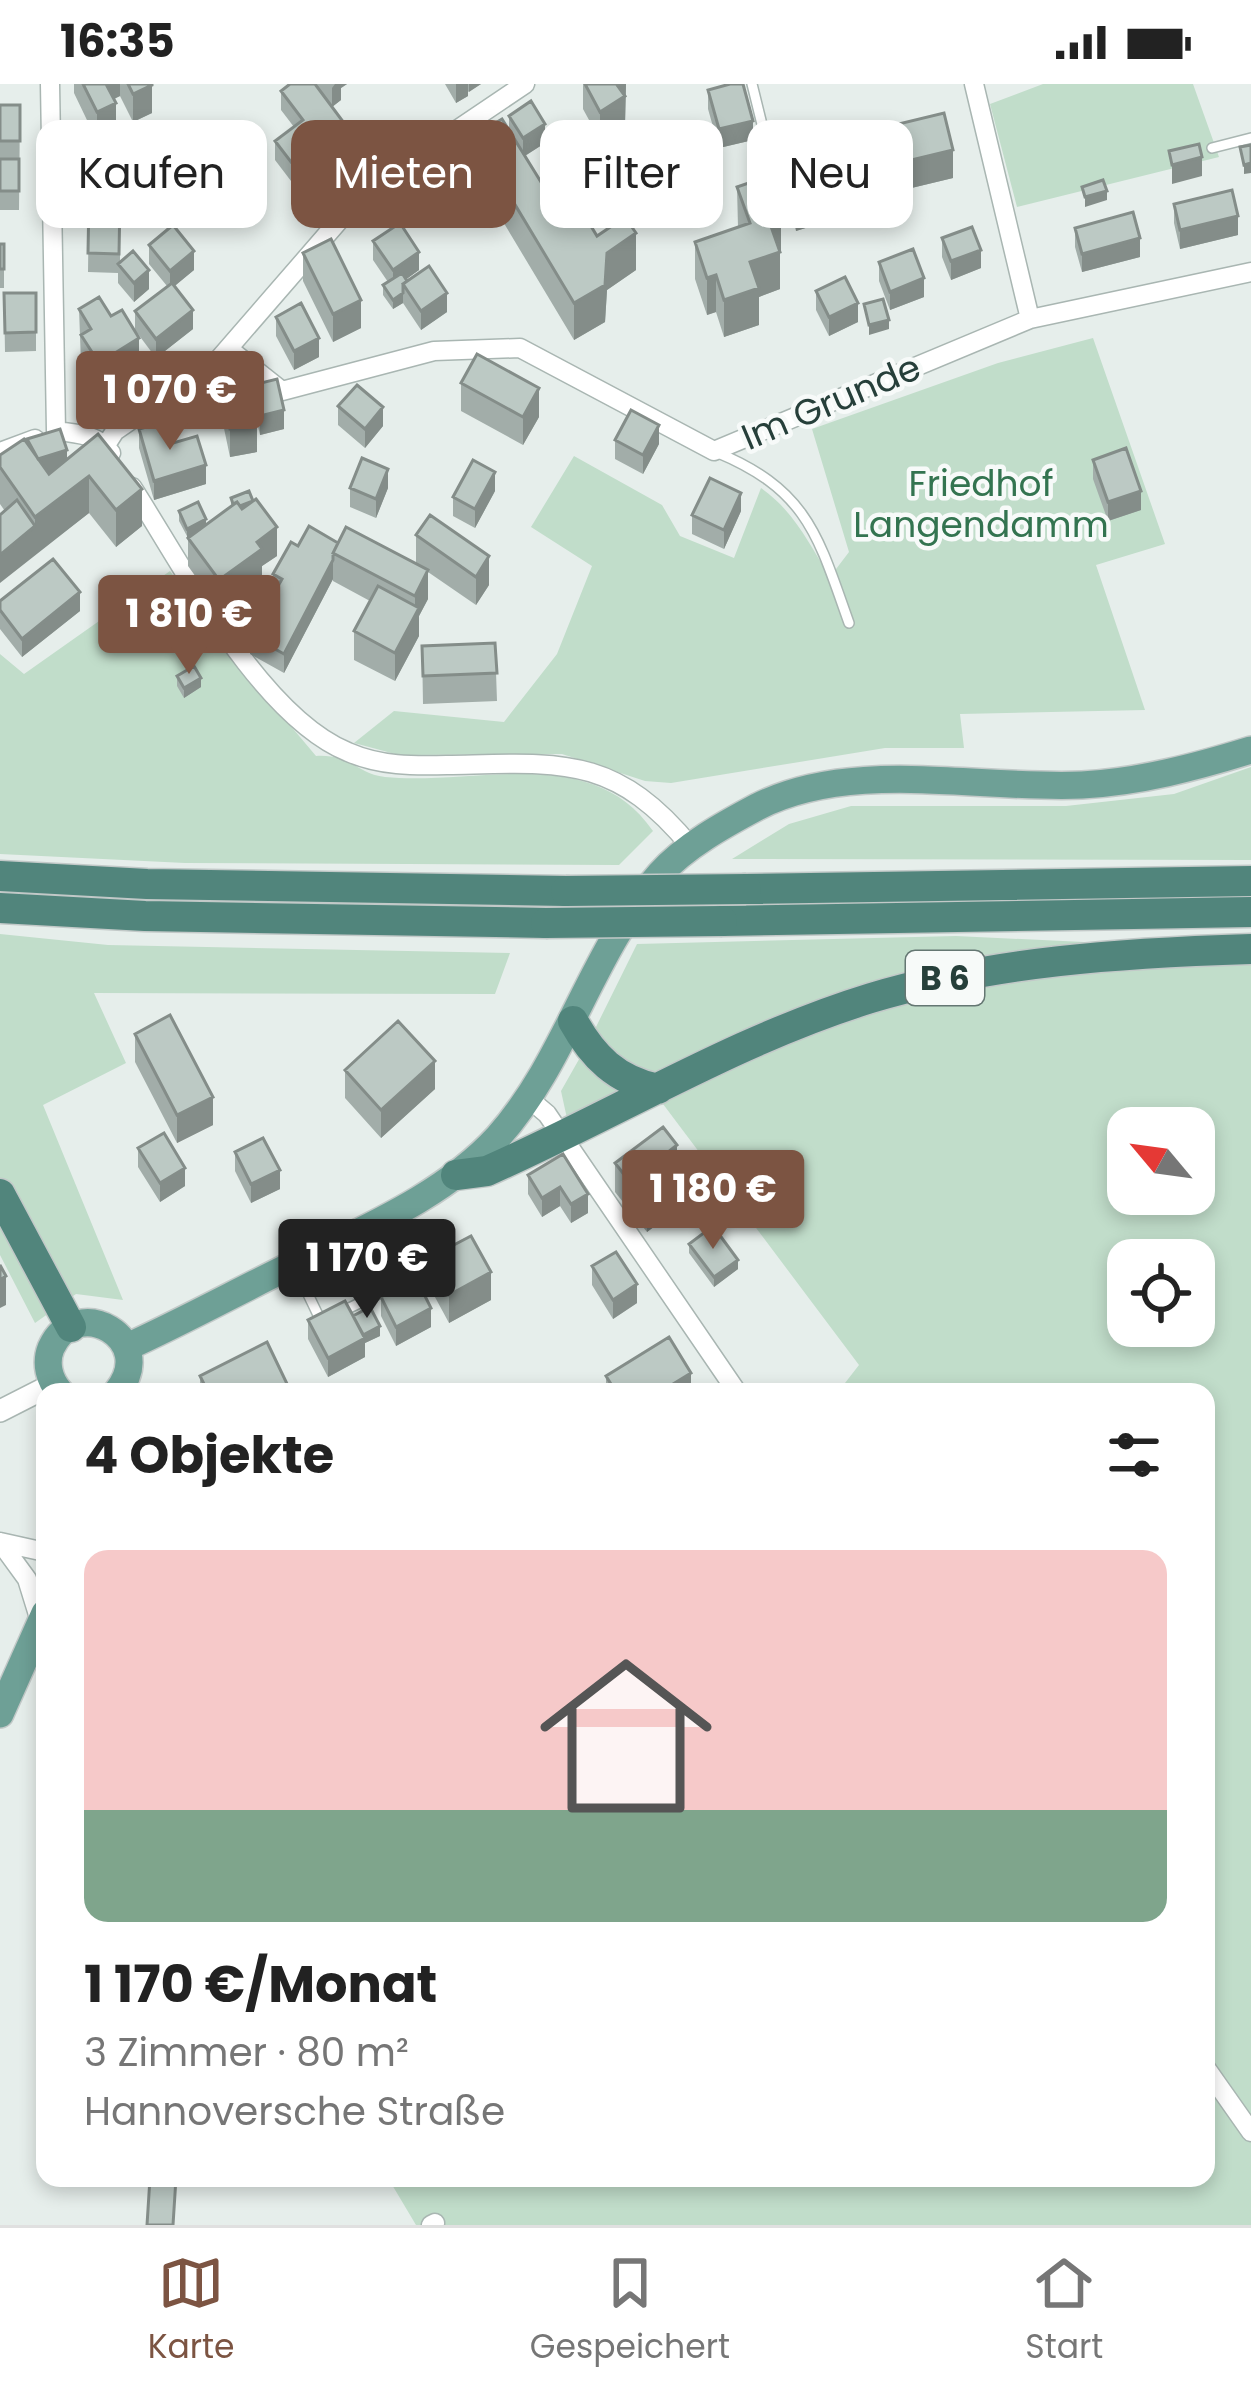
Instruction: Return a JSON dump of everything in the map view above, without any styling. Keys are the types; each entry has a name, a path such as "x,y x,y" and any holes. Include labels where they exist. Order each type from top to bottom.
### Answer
{"highway":[{"path":"0,876 327,889 566,891 1251,880"},
{"name":"B 6","path":"0,908 145,916 546,923 1251,912"},
{"name":"B 6","path":"456,1175 487,1172 792,1026 940,979 1022,964 1144,952 1251,949"},
{"path":"573,1021 591,1054 611,1070 658,1089"},
{"path":"0,1193 71,1327"}],"main road":[{"path":"127,1347 401,1209 456,1175 496,1139 528,1098 634,910 661,873 692,847 757,807 836,783 1082,784 1138,778 1251,750"},
{"path":"55,1383 49,1356 53,1343 71,1327 98,1323 120,1336 127,1347 129,1372 122,1383"},
{"path":"0,1714 36,1633"}],"street":[{"path":"50,84 56,431"},
{"path":"106,445 115,431 229,349 362,194 525,84"},
{"path":"974,84 1030,319"},
{"name":"Im Grunde","path":"229,349 282,391 434,351 520,349 714,451 1030,319 1251,272"},
{"path":"0,452 56,431 83,434 106,445 262,687 314,732 347,752 397,766 556,763 596,771 641,796 692,847"},
{"path":"528,1098 548,1114 731,1383"},
{"path":"0,1411 36,1396"},
{"path":"0,1542 36,1550"},
{"path":"0,1542 36,1600"},
{"path":"1215,2081 1251,2132"}],"lane":[{"path":"752,84 761,120"},
{"path":"1212,148 1251,138"},
{"path":"714,451 757,469 804,515 816,531 849,623"},
{"path":"293,1264 318,1315 328,1319 395,1286"}],"green space":[{"path":"1043,84 1193,84 1219,157 1017,207 990,104"},
{"name":"Friedhof Langendamm","path":"1093,338 1165,544 1096,565 1145,710 960,714 964,748 885,748 671,783 645,781 562,754 399,755 354,743 394,711 504,722 557,654 592,566 531,527 574,456 662,505 680,536 734,558 761,488 792,518 830,577 849,552 812,429 998,363"},
{"path":"170,571 224,647 316,756 338,758 385,777 565,777 598,786 628,803 653,831 619,865 185,863 0,854 0,654 24,674"},
{"path":"1251,767 1251,860 732,859 789,824 851,806 1066,806 1174,794"},
{"path":"0,934 108,945 510,953 495,994 94,993 126,1063 43,1105 123,1300 76,1294 35,1323 0,1255"},
{"path":"956,936 1251,950 1251,2225 416,2225 393,2187 1215,2187 1215,1383 845,1383 859,1365 660,1100 595,1029 637,944"},
{"path":"582,1054 632,1090 568,1123 561,1091"}],"building":[{"path":"83,84 106,84 116,103 97,112"},
{"path":"128,84 152,84 152,85 133,94"},
{"path":"290,84 315,84 342,120 303,120 281,91"},
{"path":"585,84 618,84 625,96 600,112"},
{"path":"743,84 753,120 723,128 708,90"},
{"path":"531,101 543,120 523,138 516,120 509,116"},
{"path":"0,105 20,105 20,141 0,141"},
{"path":"944,113 953,150 913,160 913,120"},
{"path":"291,129 291,162 275,141"},
{"path":"516,142 540,180 540,228 592,228 597,236 609,228 633,228 636,233 607,253 605,285 574,303 516,206"},
{"path":"1199,144 1202,157 1172,165 1169,151"},
{"path":"1251,145 1251,163 1244,165 1240,147"},
{"path":"0,159 19,159 19,191 0,191"},
{"path":"1103,180 1107,191 1085,197 1082,187"},
{"path":"747,184 747,215 737,187"},
{"path":"1232,190 1238,216 1180,230 1174,204"},
{"path":"1133,212 1140,238 1082,254 1075,228"},
{"path":"747,224 747,228 772,228 780,252 750,262 759,288 724,300 716,275 707,278 695,242"},
{"path":"972,227 981,250 951,261 942,238"},
{"path":"88,228 119,228 119,254 88,253"},
{"path":"175,228 194,251 170,271 149,245"},
{"path":"392,228 403,228 419,252 393,270 373,241"},
{"path":"331,239 361,300 333,314 303,253"},
{"path":"0,244 4,244 4,269 0,269"},
{"path":"913,249 924,278 890,292 879,262"},
{"path":"133,251 149,270 134,283 118,264"},
{"path":"429,266 447,293 421,311 403,284"},
{"path":"402,273 407,281 403,293 393,300 383,285"},
{"path":"845,277 858,303 829,317 816,291"},
{"path":"172,283 193,310 156,339 135,311"},
{"path":"4,293 36,293 36,332 5,333"},
{"path":"99,297 111,316 122,310 139,338 99,363 81,335 91,329 79,309"},
{"path":"883,299 889,320 869,325 864,304"},
{"path":"301,303 319,338 294,351 276,317"},
{"path":"477,354 539,388 523,417 461,383"},
{"path":"244,361 257,424 230,429 217,366"},
{"path":"277,379 284,410 260,416 253,385"},
{"path":"357,385 383,407 365,429 338,406"},
{"path":"631,410 659,425 643,455 615,440"},
{"path":"164,422 170,444 197,436 206,465 154,481 139,429"},
{"path":"60,429 67,450 38,459 27,439"},
{"path":"98,434 142,489 116,510 89,476 35,517 0,467 0,455 24,439 49,474"},
{"path":"1126,448 1141,491 1108,502 1093,460"},
{"path":"362,458 388,469 376,499 350,488"},
{"path":"473,460 495,472 475,509 453,497"},
{"path":"710,478 741,493 724,530 692,515"},
{"path":"249,491 253,501 233,504 231,498"},
{"path":"256,499 277,527 257,542 262,549 219,580 188,538 237,502 242,509"},
{"path":"17,500 35,526 0,555 0,515"},
{"path":"198,502 206,519 187,529 179,511"},
{"path":"430,515 489,556 476,577 416,535"},
{"path":"309,526 338,543 284,654 250,635 282,579 273,574 291,542 298,546"},
{"path":"346,527 428,570 415,596 333,553"},
{"path":"53,559 80,592 22,639 0,610 0,601"},
{"path":"165,577 182,604 157,620 140,593"},
{"path":"378,586 419,608 395,653 354,631"},
{"path":"495,643 497,673 423,676 422,646"},
{"path":"194,666 201,678 184,688 177,676"},
{"path":"170,1015 213,1097 177,1115 135,1034"},
{"path":"398,1021 435,1061 381,1110 345,1070"},
{"path":"663,1127 677,1145 653,1164 671,1186 647,1204 615,1163"},
{"path":"164,1133 185,1168 160,1183 138,1148"},
{"path":"263,1138 280,1170 251,1184 235,1152"},
{"path":"563,1154 588,1194 571,1204 560,1187 542,1198 528,1175"},
{"path":"713,1226 738,1260 714,1277 689,1244"},
{"path":"471,1236 491,1272 449,1295 429,1258"},
{"path":"616,1252 637,1284 613,1300 592,1266"},
{"path":"416,1278 431,1308 396,1327 381,1297"},
{"path":"345,1301 365,1338 328,1358 308,1320"},
{"path":"370,1307 380,1326 363,1335 353,1316"},
{"path":"669,1337 691,1373 675,1383 610,1383 606,1376"},
{"path":"267,1342 287,1383 204,1383 200,1376"},
{"path":"149,2187 175,2187 173,2225 147,2225"}]}
